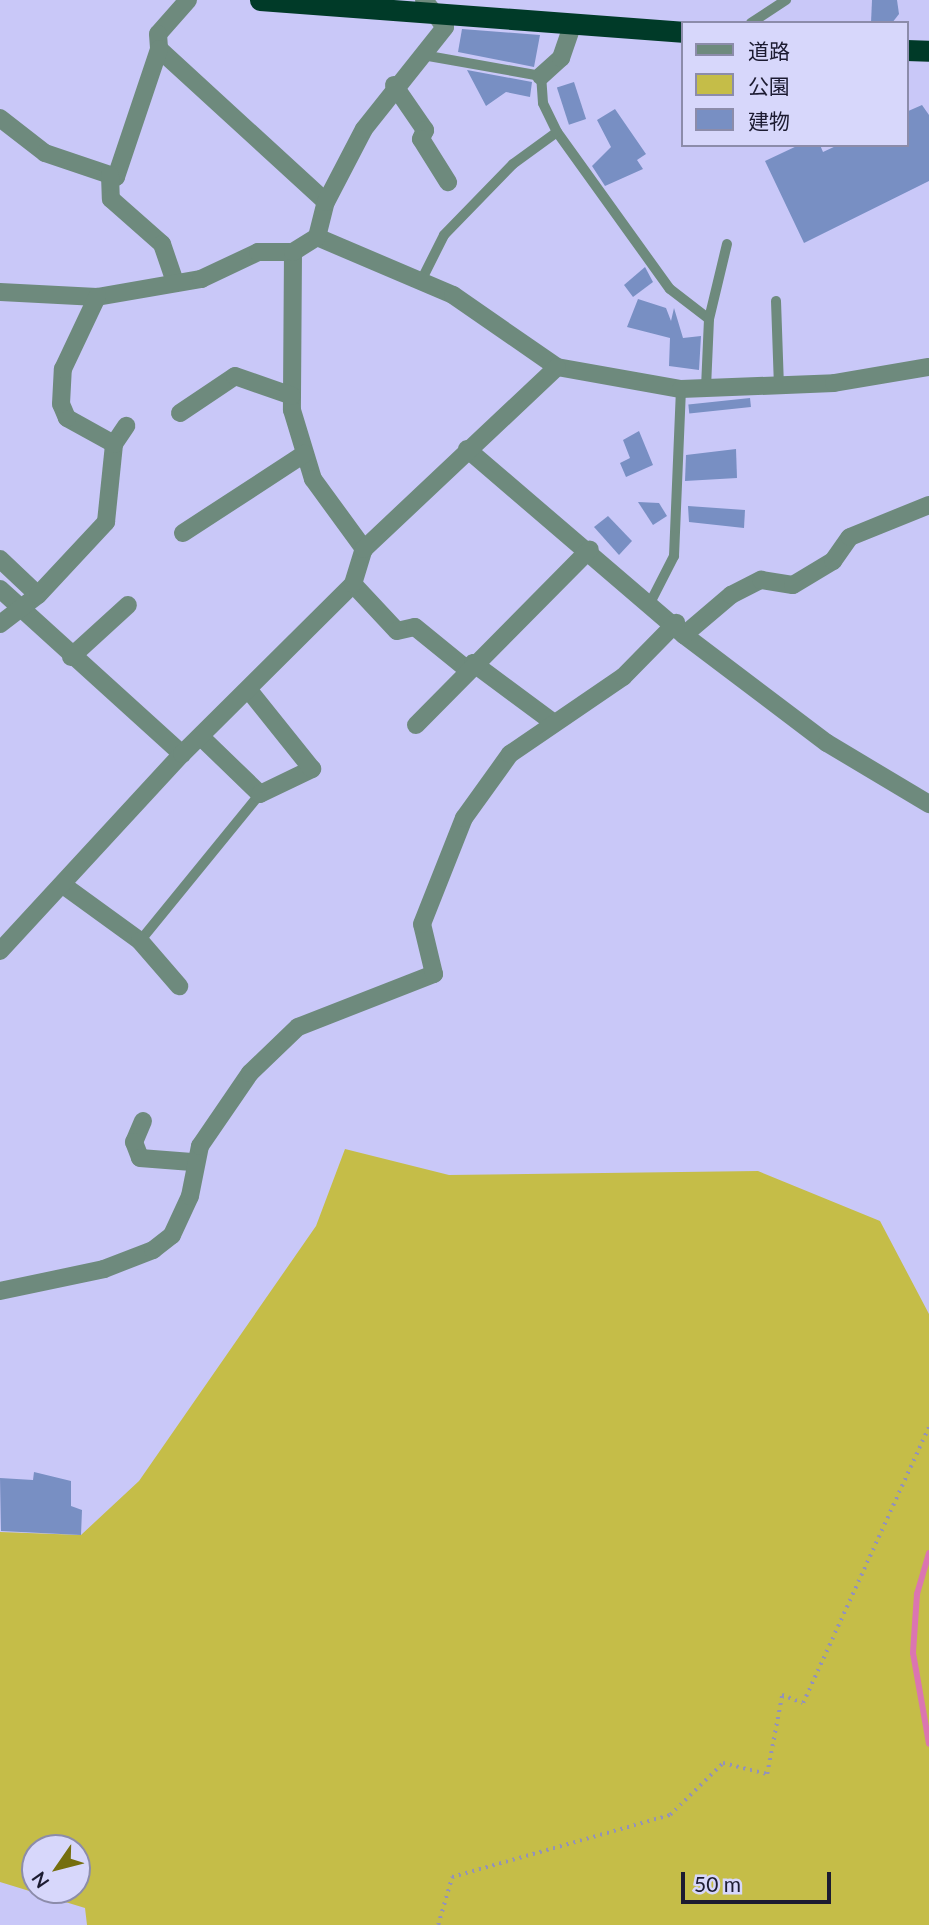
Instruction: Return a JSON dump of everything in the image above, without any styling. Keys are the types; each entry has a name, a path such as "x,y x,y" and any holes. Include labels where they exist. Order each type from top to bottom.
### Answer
{"highway":[{"path":"260,0 430,7 573,24 680,32"},
{"path":"908,50 929,51"}],"street":[{"path":"0,118 45,153 116,177 138,122 159,49 158,34 188,0"},
{"path":"0,292 97,297 201,279 258,252 293,251 317,237 326,202 394,85 424,55 445,27 430,7"},
{"path":"541,76 561,58 573,24"},
{"path":"159,49 326,202"},
{"path":"394,85 425,130 421,139 448,182"},
{"path":"110,175 111,199 162,244 175,282"},
{"path":"317,237 421,281 557,367 681,389 834,383 929,367"},
{"path":"293,251 292,396 304,454 313,479 364,549"},
{"path":"97,297 64,369 61,404 67,418 114,444"},
{"path":"0,951 182,754 353,584 364,549 557,367"},
{"path":"180,413 235,376 292,396"},
{"path":"0,624 38,595 106,522 114,444 126,426"},
{"path":"467,449 590,549 680,629 827,743 929,804"},
{"path":"183,533 304,454"},
{"path":"0,1291 104,1269 153,1250 181,1222 192,1162 250,1073 298,1027 434,974 422,924 464,818 510,754 551,721 623,677 680,629 732,595 761,580 793,585 833,561 850,537 929,505"},
{"path":"416,725 470,666 590,549"},
{"path":"0,559 38,595"},
{"path":"353,584 397,631 415,627 551,721"},
{"path":"0,589 71,657 182,754"},
{"path":"71,657 128,606"},
{"path":"201,737 260,794 312,769 248,690"},
{"path":"63,885 140,941 179,986"},
{"path":"142,1121 134,1142 140,1158 192,1162"}],"lane":[{"path":"754,21 786,0"},
{"path":"424,55 541,76 546,115 557,132 662,280 709,319"},
{"path":"421,281 444,235 513,164 557,132"},
{"path":"706,388 709,319 727,244"},
{"path":"776,300 779,385"},
{"path":"650,603 674,556 681,389"},
{"path":"140,941 260,794"}],"path":[{"path":"438,1925 452,1877 670,1815 723,1763 767,1774 782,1695 803,1703 929,1426"}],"green space":[{"path":"345,1149 449,1175 758,1171 880,1221 929,1314 929,1925 87,1925 85,1908 72,1904 91,1904 91,1834 21,1834 21,1888 0,1882 0,1532 81,1535 139,1481 316,1226"}],"building":[{"path":"872,0 897,0 899,14 894,21 871,21"},
{"path":"462,29 540,35 534,67 458,52"},
{"path":"467,70 532,82 530,97 506,92 486,106"},
{"path":"574,82 586,119 569,125 557,88"},
{"path":"922,105 929,115 929,181 804,243 765,161 795,147 821,147 823,152 834,147 908,147 908,111"},
{"path":"615,109 646,154 637,160 643,169 605,186 592,166 611,147 597,120"},
{"path":"645,267 653,282 633,297 624,285"},
{"path":"638,299 666,308 671,321 674,308 683,338 701,336 699,370 669,366 670,338 627,327"},
{"path":"750,398 751,407 689,413 688,404"},
{"path":"639,431 653,465 626,477 620,463 630,458 623,440"},
{"path":"736,449 737,478 685,481 686,455"},
{"path":"638,502 659,503 667,516 653,525"},
{"path":"688,506 745,510 744,528 689,522"},
{"path":"608,516 632,541 619,555 594,527"},
{"path":"34,1472 71,1481 71,1506 82,1510 81,1535 1,1531 0,1478 33,1480"}],"waterway":[{"path":"929,1553 917,1594 913,1653 929,1744"}]}
